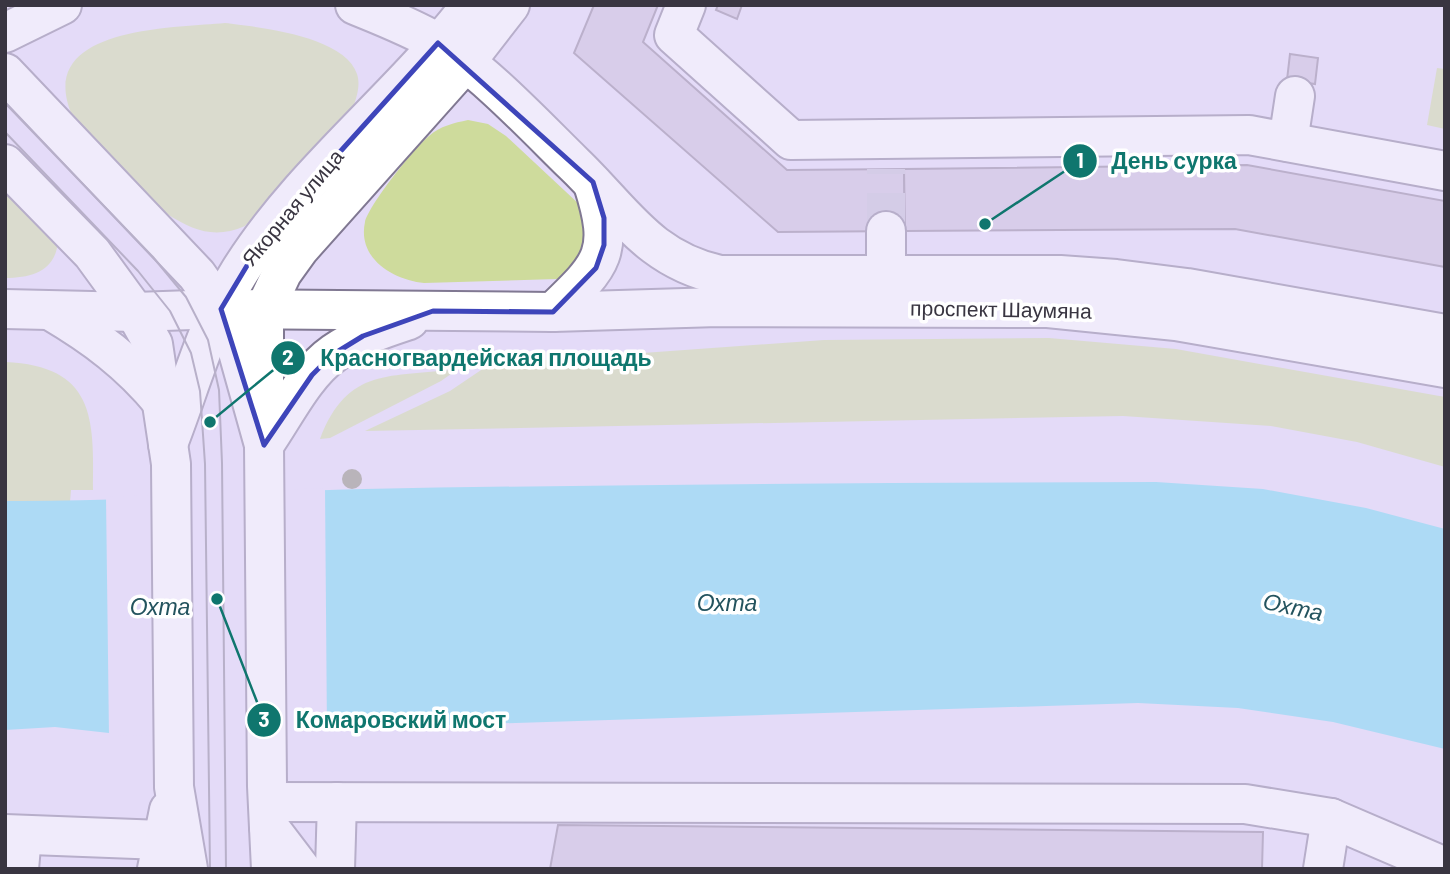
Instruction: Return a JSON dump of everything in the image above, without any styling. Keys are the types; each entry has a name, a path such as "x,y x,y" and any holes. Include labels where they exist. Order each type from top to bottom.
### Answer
{"street":[{"path":"5,33 62,5"},
{"name":"проспект Шаумяна","path":"355,5 451,53 593,182 649,242 668,257 691,269 720,275 1060,275 1116,279 1187,288 1445,334"},
{"name":"Якорная улица","path":"264,454 264,311 282,273 300,247 451,53 471,5"},
{"name":"Якорная улица","path":"169,454 221,309 239,272 266,234 451,53 510,5"},
{"path":"678,8 674,35 791,140 886,154 1249,135 1445,171"},
{"path":"5,73 175,249 221,309 236,345 264,454 271,869"},
{"path":"1287,142 1295,96"},
{"path":"5,164 92,253 135,312 153,344 169,454 174,787 188,869"},
{"path":"553,312 596,268 604,245 604,218 593,182"},
{"path":"886,231 886,274"},
{"name":"проспект Шаумяна","path":"5,309 135,312 221,309 553,312 718,307 1084,310 1176,321 1445,368"},
{"path":"49,310 112,350 139,374 162,402"},
{"path":"264,454 312,375 332,355 363,336 433,311"},
{"path":"15,846 160,854 174,787"},
{"path":"268,805 337,802 1245,804 1331,818 1445,867"},
{"path":"335,869 337,802"},
{"path":"268,805 301,869"},
{"path":"1324,869 1331,818"}],"highlighted area":[{"path":"438,43 593,182 604,218 604,245 596,268 553,312 433,311 363,336 332,355 312,375 264,445 221,309 266,234"}],"green space":[{"path":"225,23 278,31 319,42 349,61 357,74 358,88 352,111 245,226 214,232 196,229 167,214 72,115 65,86 72,64 89,49 114,38 143,31"},
{"path":"1437,68 1445,69 1445,129 1427,125"},
{"path":"468,120 488,124 506,136 580,205 589,238 572,271 557,279 424,283 390,272 372,257 364,235 365,222 383,190 429,136 442,127"},
{"path":"5,172 58,235 57,247 50,264 35,273 16,278 5,278"},
{"path":"1049,338 1176,349 1445,397 1445,467 1357,442 1271,426 1123,416 365,431 450,391 490,364 824,340"},
{"path":"5,362 35,366 57,374 73,385 83,400 89,419 93,490 71,490 70,502 5,501"},
{"path":"458,369 441,381 330,438 320,439 331,415 358,387 392,376"}],"water":[{"name":"Охта","path":"1156,482 1263,489 1366,508 1445,529 1445,749 1333,722 1238,708 1138,703 357,728 109,733 55,727 5,730 5,501 463,487"}],"pier":[{"path":"325,488 327,732 109,736 106,497"}],"building":[{"path":"594,5 658,5 643,42 787,170 904,169 905,231 778,232 574,53"},
{"path":"718,5 742,5 737,19 716,10"},
{"path":"1290,54 1318,58 1315,84 1287,80"},
{"path":"1247,165 1445,201 1445,267 1235,229 905,231 904,169"},
{"path":"558,825 1263,832 1262,869 550,869"}],"tunnel":[{"path":"886,169 886,231"}],"tram line":[{"path":"5,103 153,257 186,297 208,340 219,390 222,463 226,869"},
{"path":"5,132 138,271 170,311 191,353 200,391 205,464 210,869"}],"place":[{"name":"День сурка","path":"985,224"},
{"name":"Красногвардейская площадь","path":"210,422"},
{"name":"Комаровский мост","path":"217,599"}]}
